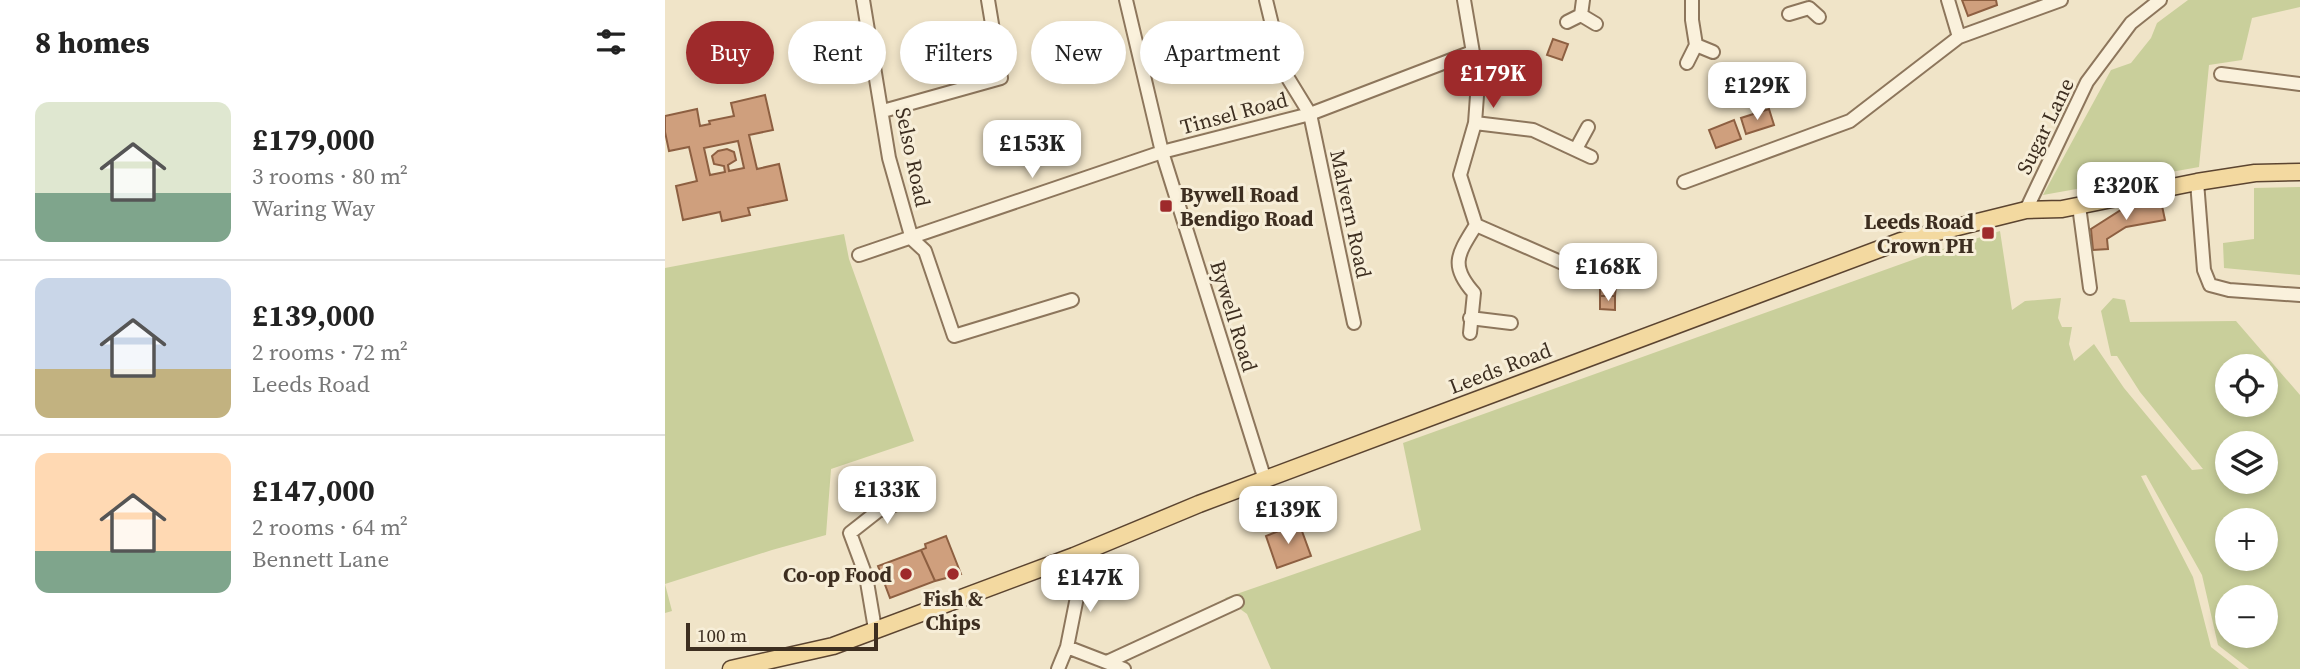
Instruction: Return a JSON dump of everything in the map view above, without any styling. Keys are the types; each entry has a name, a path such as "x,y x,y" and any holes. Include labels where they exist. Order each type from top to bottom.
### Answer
{"main road":[{"name":"Leeds Road","path":"731,669 834,646 1074,555 1199,504 1901,241 2026,210 2062,209 2255,173 2300,172"}],"street":[{"name":"Selso Road","path":"863,0 889,158 912,239 925,251 954,336 1072,300"},
{"path":"883,111 1001,78 988,0"},
{"name":"Bywell Road","path":"1126,0 1162,152 1265,480"},
{"name":"Malvern Road","path":"1266,0 1283,70 1310,114 1354,323"},
{"path":"1464,0 1478,82 1475,123 1460,175 1476,225 1574,268"},
{"path":"1581,15 1583,0"},
{"path":"1687,63 1696,46 1692,0"},
{"path":"1948,0 1959,37"},
{"path":"1684,182 1850,121 1959,37 2061,0"},
{"name":"Sugar Lane","path":"2026,210 2087,82 2131,23 2160,0"},
{"path":"1789,14 1810,4 1819,17"},
{"path":"1567,22 1581,15"},
{"path":"1581,15 1595,24"},
{"path":"1696,46 1713,52"},
{"name":"Tinsel Road","path":"859,255 1162,152 1310,114 1472,52"},
{"path":"2221,74 2300,83"},
{"path":"1475,123 1532,130 1591,157"},
{"path":"1576,149 1588,127"},
{"path":"2197,182 2204,270 2210,285 2229,290 2300,295"},
{"path":"2079,206 2090,288"},
{"path":"1470,332 1474,293 1460,278 1458,254 1476,225"},
{"path":"1470,318 1511,323"},
{"path":"875,629 866,576 850,533 878,511 912,498"},
{"path":"1058,669 1067,647 1080,582 1074,555"},
{"path":"1107,663 1237,602"},
{"path":"1067,647 1124,669"}],"green space":[{"path":"2188,0 2300,0 2300,7 2252,18 2242,60 2209,65 2199,167 2043,195 2111,70 2131,63 2151,38 2157,23"},
{"path":"2300,187 2300,275 2224,268 2223,243 2254,239 2254,188"},
{"path":"2000,231 2012,310 2025,301 2061,298 2058,318 2062,327 2072,327 2069,344 2074,361 2094,344 2124,388 2192,470 2203,469 2140,392 2117,356 2111,356 2101,311 2113,298 2125,300 2130,322 2236,321 2265,354 2215,354 2215,417 2278,417 2278,370 2300,395 2300,669 2249,669 2222,648 2278,648 2278,585 2215,585 2215,632 2202,575 2146,475 2141,476 2193,577 2211,647 2239,669 1271,669 1247,614 1225,598 1421,530 1403,443 1943,249"},
{"path":"844,234 849,259 914,441 831,469 826,535 665,584 665,268"},
{"path":"665,584 672,611 665,613"}],"building":[{"path":"1962,0 1996,0 1997,5 1968,16"},
{"path":"1553,39 1568,44 1562,60 1547,55"},
{"path":"765,95 773,130 749,135 757,169 779,164 787,200 748,208 750,215 722,221 720,212 683,220 676,186 697,181 689,147 669,151 665,116 697,109 700,126 710,124 709,121 734,116 731,103","holes":["738,141 744,168 729,171 728,165 736,160 734,152 727,149 712,156 714,164 724,166 725,172 710,175 704,148"]},
{"path":"1769,109 1774,125 1746,134 1741,118"},
{"path":"1734,120 1741,139 1716,148 1709,130"},
{"path":"2161,201 2165,220 2126,227 2107,239 2108,249 2093,250 2091,229 2124,208"},
{"path":"1600,259 1616,259 1616,272 1600,272"},
{"path":"1600,272 1616,272 1616,285 1600,285"},
{"path":"1600,285 1616,285 1615,296 1600,296"},
{"path":"1600,296 1615,296 1615,310 1600,309"},
{"path":"1299,523 1311,556 1277,568 1266,536"},
{"path":"946,536 961,574 935,581 921,550 926,548 925,544"},
{"name":"Co-op Food","path":"921,550 935,581 890,598 878,566"}],"place":[{"name":"Bywell Road Bendigo Road","path":"1166,206"},
{"name":"Leeds Road Crown PH","path":"1988,233"},
{"name":"Co-op Food","path":"906,574"},
{"name":"Fish & Chips","path":"953,574"}]}
